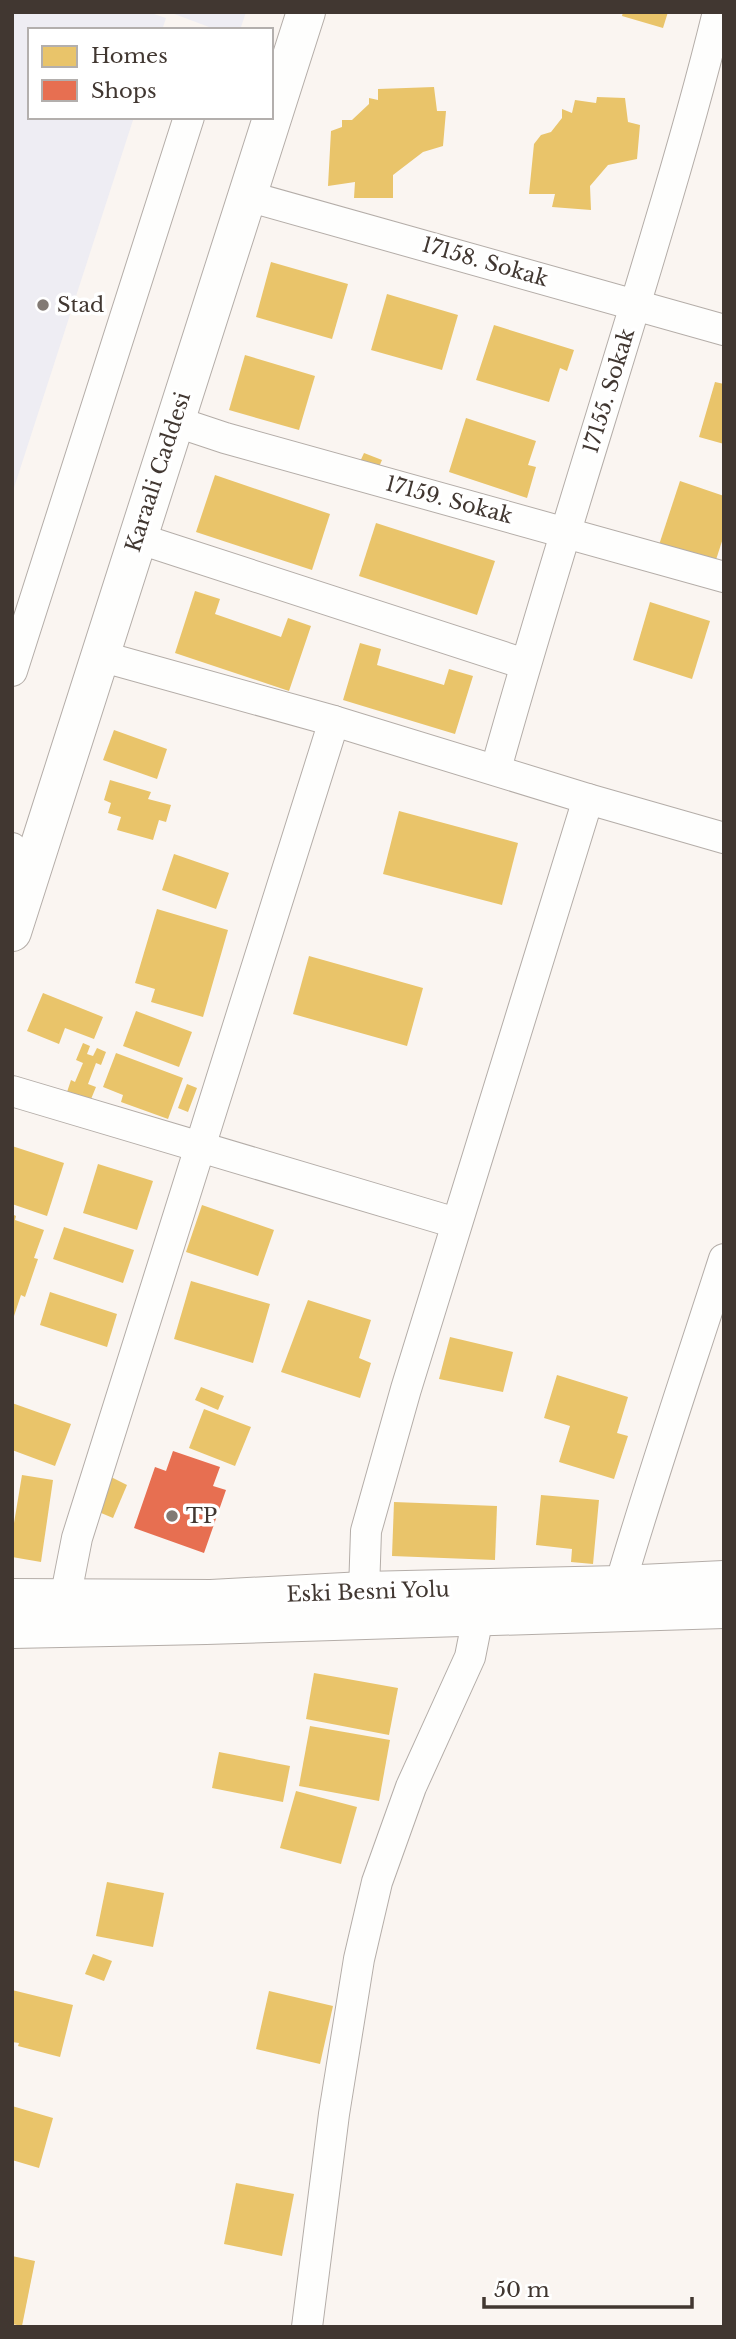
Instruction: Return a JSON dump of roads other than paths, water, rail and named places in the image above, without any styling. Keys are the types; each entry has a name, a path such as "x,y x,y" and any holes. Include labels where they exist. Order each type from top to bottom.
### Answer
{"main road":[{"name":"Karaali Caddesi","path":"273,98 280,71 306,12"},
{"name":"Karaali Caddesi","path":"12,932 21,860 100,656 247,196 267,119"},
{"name":"Eski Besni Yolu","path":"13,1624 65,1599 211,1599 364,1591 620,1586 724,1580"},
{"name":"Eski Besni Yolu","path":"13,1624 478,1617 724,1609"}],"street":[{"name":"17155. Sokak","path":"496,769 565,531 636,304 713,80 718,12"},
{"path":"12,671 188,119"},
{"name":"17158. Sokak","path":"247,196 724,330"},
{"name":"17159. Sokak","path":"174,421 238,442 724,577"},
{"path":"137,538 525,664"},
{"path":"100,656 334,721 724,838"},
{"path":"65,1599 77,1538 334,721"},
{"path":"364,1591 366,1531 406,1389 588,799"},
{"path":"12,1091 456,1223"},
{"path":"620,1586 655,1465 680,1397 724,1259"},
{"path":"307,2327 334,2114 359,1959 374,1895 411,1787 470,1657 478,1617"}],"place":[{"name":"Stad","path":"43,305"},
{"name":"TP","path":"172,1516"}]}
